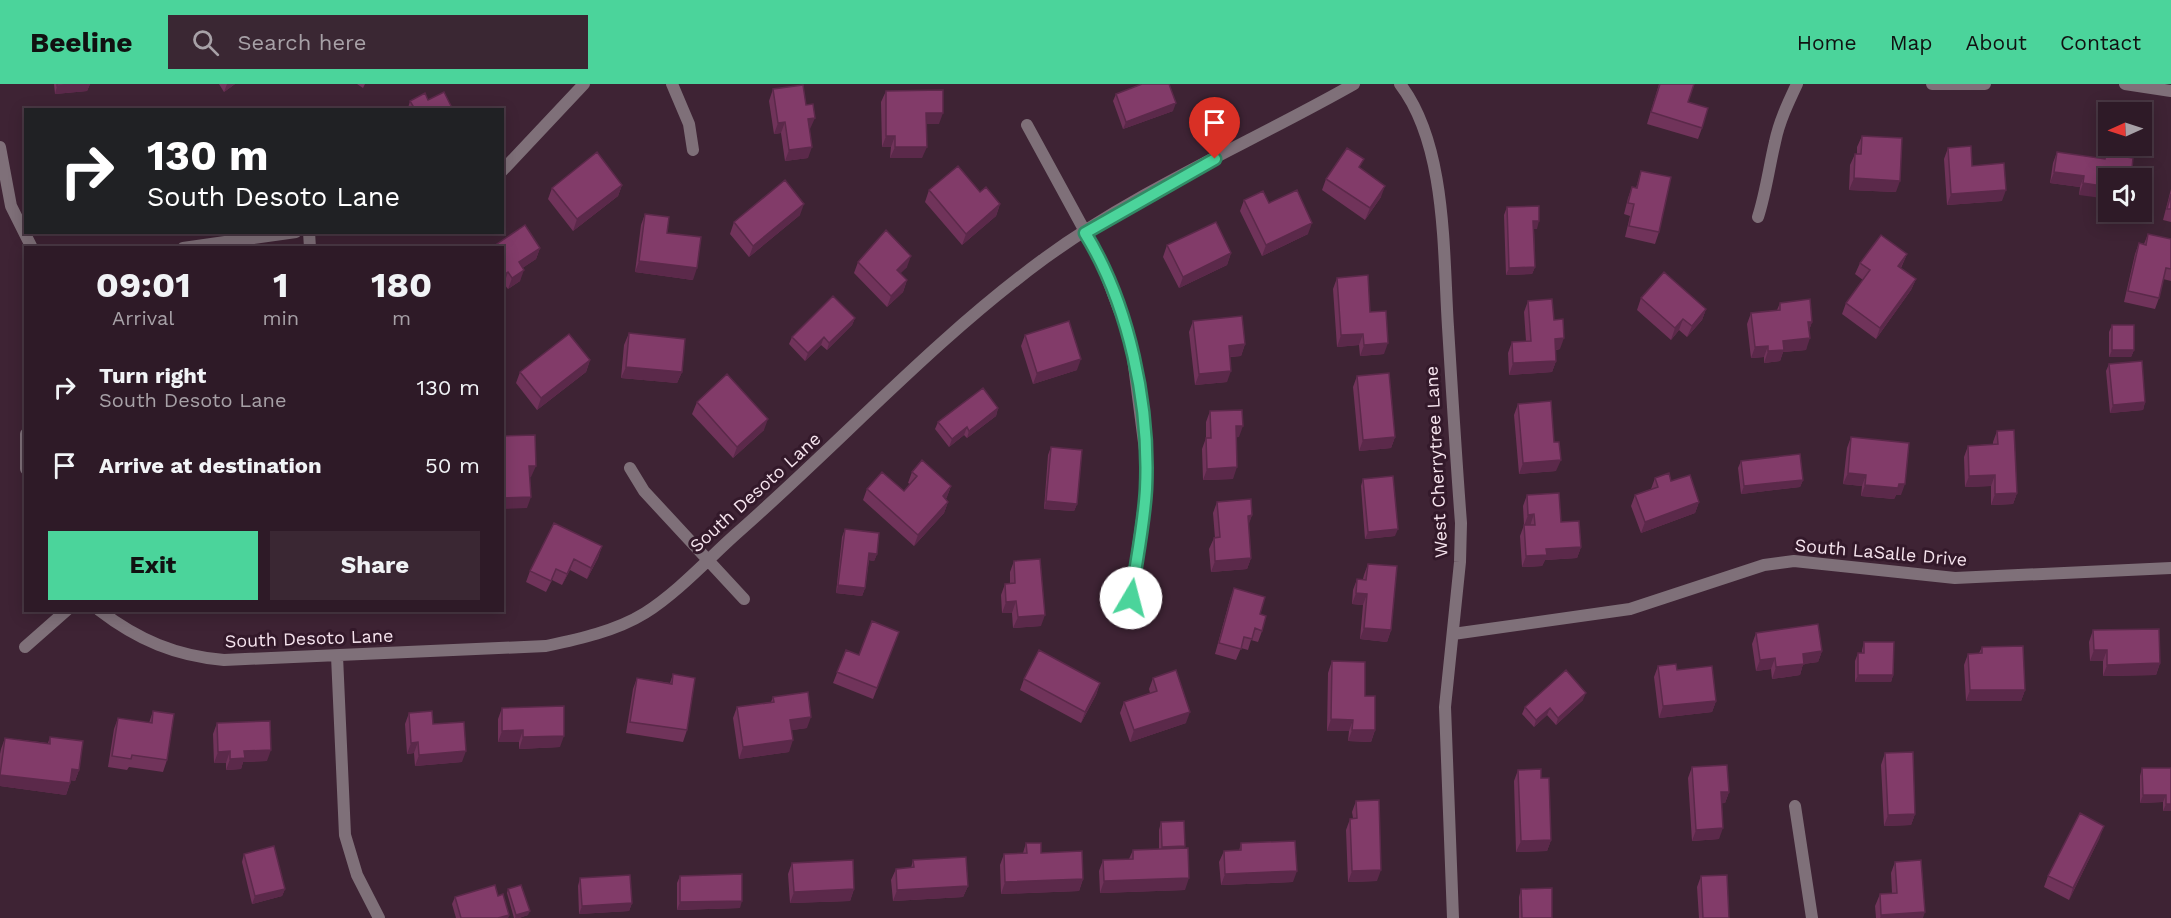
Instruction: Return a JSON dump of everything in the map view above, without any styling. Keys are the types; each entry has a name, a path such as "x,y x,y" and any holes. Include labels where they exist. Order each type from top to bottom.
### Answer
{"street":[{"path":"504,169 584,84"},
{"path":"672,84 689,124 693,150"},
{"name":"South Desoto Lane","path":"102,612 145,640 164,649 199,658 224,660 528,648 578,639 645,613 706,561 990,301 1047,257 1153,192 1354,84"},
{"name":"West Cherrytree Lane","path":"1400,84 1415,103 1429,147 1441,224 1461,523 1445,707 1453,918"},
{"path":"1758,216 1768,187 1775,141 1797,84"},
{"path":"1932,84 1985,84"},
{"path":"2125,84 2171,91"},
{"path":"1027,125 1110,279 1127,331 1142,417 1146,490 1131,598"},
{"path":"0,147 11,206 24,232"},
{"path":"197,246 282,234"},
{"path":"630,468 644,491 706,561 744,599"},
{"name":"South LaSalle Drive","path":"1453,634 1630,609 1764,565 1794,561 1955,578 2171,568"},
{"path":"25,647 64,612"},
{"path":"337,656 345,834 357,875 379,918"},
{"path":"1795,806 1812,918"}],"building":[{"path":"57,84 87,84 57,86"},
{"path":"1142,84 1169,84 1176,103 1126,122 1116,94"},
{"path":"1660,84 1694,84 1688,102 1708,108 1702,128 1651,112"},
{"path":"803,85 806,105 813,104 815,118 808,119 812,147 789,150 785,122 778,123 773,89"},
{"path":"943,90 943,113 926,113 927,147 895,147 895,136 886,136 886,91"},
{"path":"444,92 452,108 409,108 413,106 410,101 425,93 428,100"},
{"path":"1862,136 1902,138 1900,181 1854,178 1855,154 1861,154"},
{"path":"1971,146 1972,166 2004,163 2006,190 1951,194 1948,148"},
{"path":"1347,148 1364,159 1359,167 1385,186 1370,208 1326,179"},
{"path":"597,152 622,185 577,219 552,188"},
{"path":"2057,152 2105,159 2106,156 2133,158 2132,168 2098,168 2098,185 2083,183 2084,176 2054,172"},
{"path":"958,166 980,192 986,187 1000,204 966,234 929,190"},
{"path":"1641,171 1671,177 1659,232 1629,226 1634,204 1628,203 1632,187 1637,188"},
{"path":"785,180 804,204 753,246 734,222"},
{"path":"1297,190 1312,223 1266,245 1244,200 1263,191 1269,203"},
{"path":"2171,194 2171,209 2167,209"},
{"path":"1539,206 1539,221 1533,221 1535,267 1509,268 1507,207"},
{"path":"645,214 669,217 667,233 701,237 697,268 639,261"},
{"path":"1216,222 1231,253 1183,277 1167,245"},
{"path":"525,225 540,248 519,262 524,270 512,278 508,272 504,275 504,246 494,246"},
{"path":"886,230 911,256 897,270 907,280 891,296 858,262"},
{"path":"2148,234 2171,239 2171,269 2166,268 2159,298 2128,291 2139,243 2146,245"},
{"path":"1881,235 1907,254 1898,266 1916,279 1880,328 1846,303 1870,270 1860,263"},
{"path":"1664,272 1706,309 1692,326 1683,319 1675,328 1641,298"},
{"path":"1368,275 1370,312 1386,311 1388,343 1364,345 1363,334 1341,335 1337,278"},
{"path":"833,296 855,318 829,343 824,337 808,353 792,337"},
{"path":"1552,299 1554,320 1563,319 1564,338 1555,339 1556,361 1513,363 1512,342 1531,341 1528,301"},
{"path":"1810,299 1812,322 1808,322 1810,338 1783,341 1784,350 1768,351 1768,346 1755,347 1751,313 1780,310 1780,303"},
{"path":"1242,316 1245,344 1229,346 1231,371 1199,374 1193,321"},
{"path":"1069,321 1081,359 1037,373 1025,335"},
{"path":"2112,325 2134,325 2134,350 2112,350"},
{"path":"629,333 685,339 682,372 626,367"},
{"path":"569,334 590,360 541,398 520,372"},
{"path":"2142,361 2145,402 2113,405 2109,364"},
{"path":"1389,373 1395,437 1363,440 1357,376"},
{"path":"727,374 768,419 737,447 697,402"},
{"path":"983,388 998,408 969,431 967,427 952,439 938,422"},
{"path":"1551,401 1554,442 1559,442 1561,460 1523,463 1518,404"},
{"path":"1242,410 1243,426 1236,426 1237,467 1207,469 1206,438 1211,438 1210,411"},
{"path":"2014,430 2017,493 1995,494 1995,475 1969,476 1968,446 1998,444 1997,431"},
{"path":"535,435 536,466 529,466 531,497 504,498 504,436"},
{"path":"1851,437 1909,443 1905,484 1899,484 1898,488 1865,485 1866,475 1848,473"},
{"path":"1051,447 1082,450 1077,504 1046,501"},
{"path":"1800,454 1803,480 1744,486 1741,461"},
{"path":"922,460 951,486 943,496 948,502 918,535 867,489 882,472 904,491 917,476 912,472"},
{"path":"1669,473 1671,481 1690,475 1699,502 1645,522 1635,495 1658,487 1655,478"},
{"path":"1393,476 1398,529 1368,532 1363,479"},
{"path":"1559,493 1561,522 1579,521 1581,547 1546,549 1547,555 1526,556 1524,525 1535,525 1534,514 1528,515 1527,495"},
{"path":"1251,499 1252,515 1248,516 1251,558 1215,561 1214,538 1220,537 1217,502"},
{"path":"554,523 602,546 591,568 574,559 567,574 556,569 551,581 530,571"},
{"path":"845,529 879,533 877,554 869,553 865,588 838,585"},
{"path":"1040,559 1045,615 1018,617 1016,601 1006,602 1005,584 1015,583 1014,561"},
{"path":"1368,564 1397,566 1391,630 1364,628 1367,594 1356,593 1357,579 1366,580"},
{"path":"1234,588 1265,597 1260,614 1266,616 1262,631 1255,628 1252,639 1244,637 1241,649 1219,643"},
{"path":"872,621 899,632 877,688 837,672 846,650 859,655"},
{"path":"1818,624 1822,651 1803,654 1804,664 1776,667 1775,658 1760,660 1756,633"},
{"path":"2159,629 2160,663 2107,665 2107,650 2094,650 2093,630"},
{"path":"1864,642 1894,642 1893,675 1858,675 1858,653 1864,653"},
{"path":"2023,646 2025,690 1970,690 1968,654 1982,653 1982,647"},
{"path":"1039,650 1100,683 1085,712 1024,679"},
{"path":"1332,661 1365,662 1365,696 1375,696 1375,730 1352,730 1353,720 1331,719"},
{"path":"1676,664 1677,670 1712,666 1716,701 1663,706 1658,666"},
{"path":"1176,670 1190,712 1134,730 1124,702 1157,691 1153,678"},
{"path":"1566,670 1586,693 1558,718 1550,708 1536,720 1525,707"},
{"path":"673,674 695,678 687,730 630,722 637,678 672,684"},
{"path":"808,692 811,717 790,720 793,740 743,747 737,707 774,702 773,697"},
{"path":"564,706 564,736 523,737 523,730 502,731 502,708"},
{"path":"153,711 174,714 167,760 132,755 131,759 112,756 118,718 152,723"},
{"path":"432,711 433,724 464,722 466,751 419,755 418,742 411,743 409,713"},
{"path":"270,721 271,750 244,751 245,758 230,759 230,751 218,752 217,723"},
{"path":"50,737 83,741 79,770 72,769 70,783 0,775 5,738 50,744"},
{"path":"1913,752 1915,814 1888,815 1885,753"},
{"path":"1727,765 1729,792 1721,792 1723,828 1696,830 1692,767"},
{"path":"2142,768 2171,768 2171,804 2166,804 2166,795 2143,795"},
{"path":"1541,769 1541,778 1549,778 1551,840 1521,841 1518,770"},
{"path":"1379,800 1381,870 1352,871 1350,819 1357,818 1356,801"},
{"path":"2080,813 2104,826 2073,888 2048,876"},
{"path":"1184,821 1185,846 1162,847 1161,822"},
{"path":"1295,841 1297,871 1225,874 1224,851 1241,850 1241,843"},
{"path":"1026,843 1041,843 1041,853 1082,851 1083,879 1005,882 1004,854 1027,853"},
{"path":"274,846 285,889 255,896 244,854"},
{"path":"1188,848 1189,878 1104,881 1103,860 1133,859 1133,850"},
{"path":"966,857 968,886 897,890 896,869 914,867 913,860"},
{"path":"853,860 854,889 794,892 792,863"},
{"path":"1921,860 1925,912 1881,915 1880,894 1897,893 1895,862"},
{"path":"742,874 742,901 680,902 680,876"},
{"path":"630,875 632,903 582,906 580,878"},
{"path":"1727,875 1729,918 1703,918 1701,876"},
{"path":"495,885 498,896 503,894 509,915 498,918 461,918 455,897"},
{"path":"521,885 530,911 516,915 508,889"},
{"path":"1552,888 1552,918 1522,918 1521,889"}],"route":[{"path":"1131,598 1146,490 1142,417 1127,331 1110,279 1085,233 1114,214 1215,159"}]}
